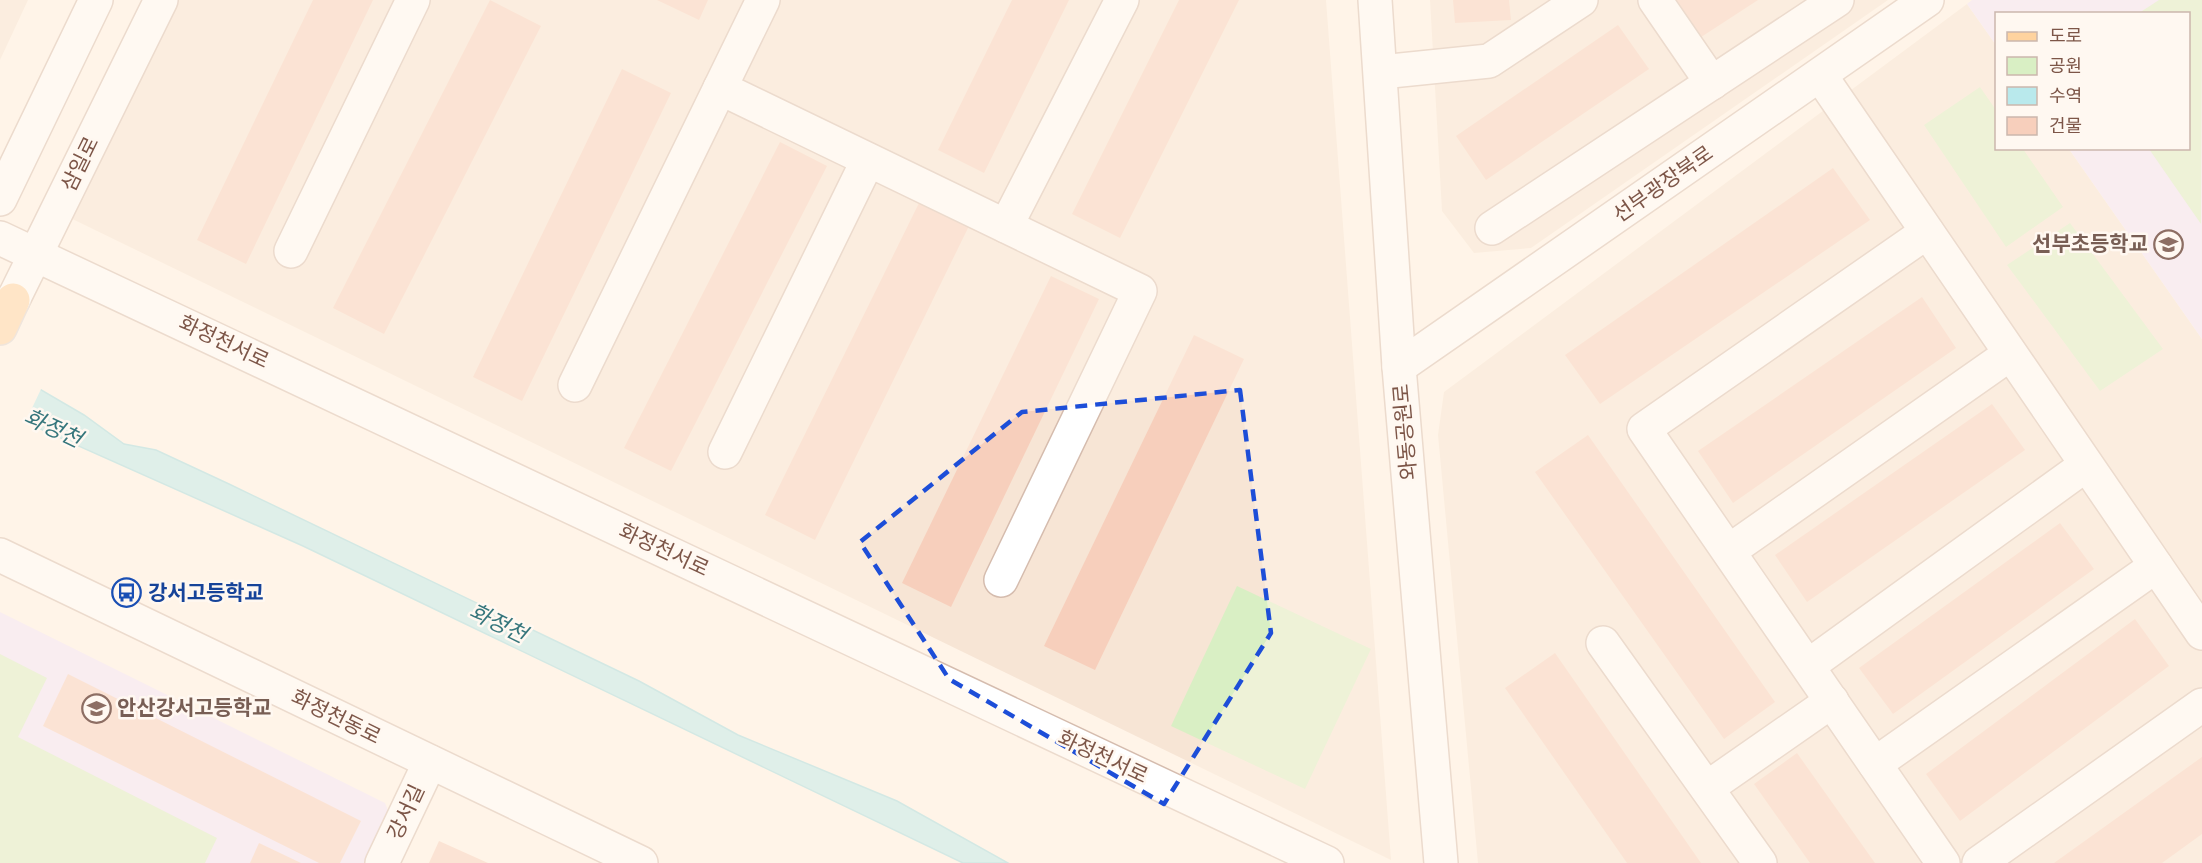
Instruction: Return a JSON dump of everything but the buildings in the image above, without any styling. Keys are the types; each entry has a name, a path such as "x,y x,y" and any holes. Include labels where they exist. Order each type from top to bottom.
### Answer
{"street":[{"path":"0,199 96,0"},
{"name":"삼일로","path":"7,314 161,0"},
{"path":"291,251 413,0"},
{"path":"575,385 763,0"},
{"path":"1006,226 1122,0"},
{"name":"와동공원로","path":"1375,0 1400,367 1441,863"},
{"path":"1381,72 1489,61 1581,0"},
{"path":"1655,0 1712,83"},
{"path":"1492,228 1837,0"},
{"name":"선부광장북로","path":"1400,367 1927,0"},
{"path":"1820,75 2202,633"},
{"path":"720,88 1140,291 1001,580"},
{"path":"725,452 868,160"},
{"path":"1927,232 1644,429 1943,863"},
{"name":"화정천서로","path":"0,238 1327,863"},
{"path":"1728,551 2010,354"},
{"path":"1808,666 2086,465"},
{"name":"화정천동로","path":"0,555 641,863"},
{"path":"1875,764 2156,566"},
{"path":"1603,643 1760,863"},
{"path":"1707,788 1832,701"},
{"path":"1979,863 2202,705"},
{"name":"강서길","path":"382,863 430,762"}],"highlighted area":[{"path":"1240,390 1271,633 1164,804 949,679 860,542 1022,412"}],"shaded area":[{"path":"0,0 28,0 0,60"},
{"path":"163,0 1326,0 1391,860 58,212"},
{"path":"1430,0 1888,0 1531,248 1474,253 1442,211"},
{"name":"선부초등학교","path":"1972,0 2202,0 2202,339 2070,150 2190,150 2190,12 1995,12 1995,44 1967,4"},
{"path":"1967,4 1995,44 1995,150 2070,150 2202,339 2202,863 1478,863 1438,435 1444,392"},
{"name":"안산강서고등학교","path":"0,612 385,803 393,823 374,863 0,863"}],"green space":[{"path":"2159,0 2202,0 2201,224 2150,150 2190,150 2190,12 2141,12"},
{"path":"1980,87 1995,109 1995,150 2024,150 2063,207 2006,247 1924,125"},
{"path":"2070,223 2163,349 2100,391 2007,265"},
{"path":"1237,586 1371,649 1305,789 1171,726"},
{"path":"0,654 47,678 18,737 217,838 205,863 0,863"}],"water":[{"name":"화정천","path":"0,366 84,415 124,444 156,450 229,484 639,681 738,735 897,801 1008,863 963,863 303,546 0,411"}],"pier":[{"path":"0,363 42,387 24,425 0,414"}],"place":[{"name":"선부초등학교","path":"2169,244"},
{"name":"강서고등학교","path":"127,593"},
{"name":"안산강서고등학교","path":"96,708"}]}
